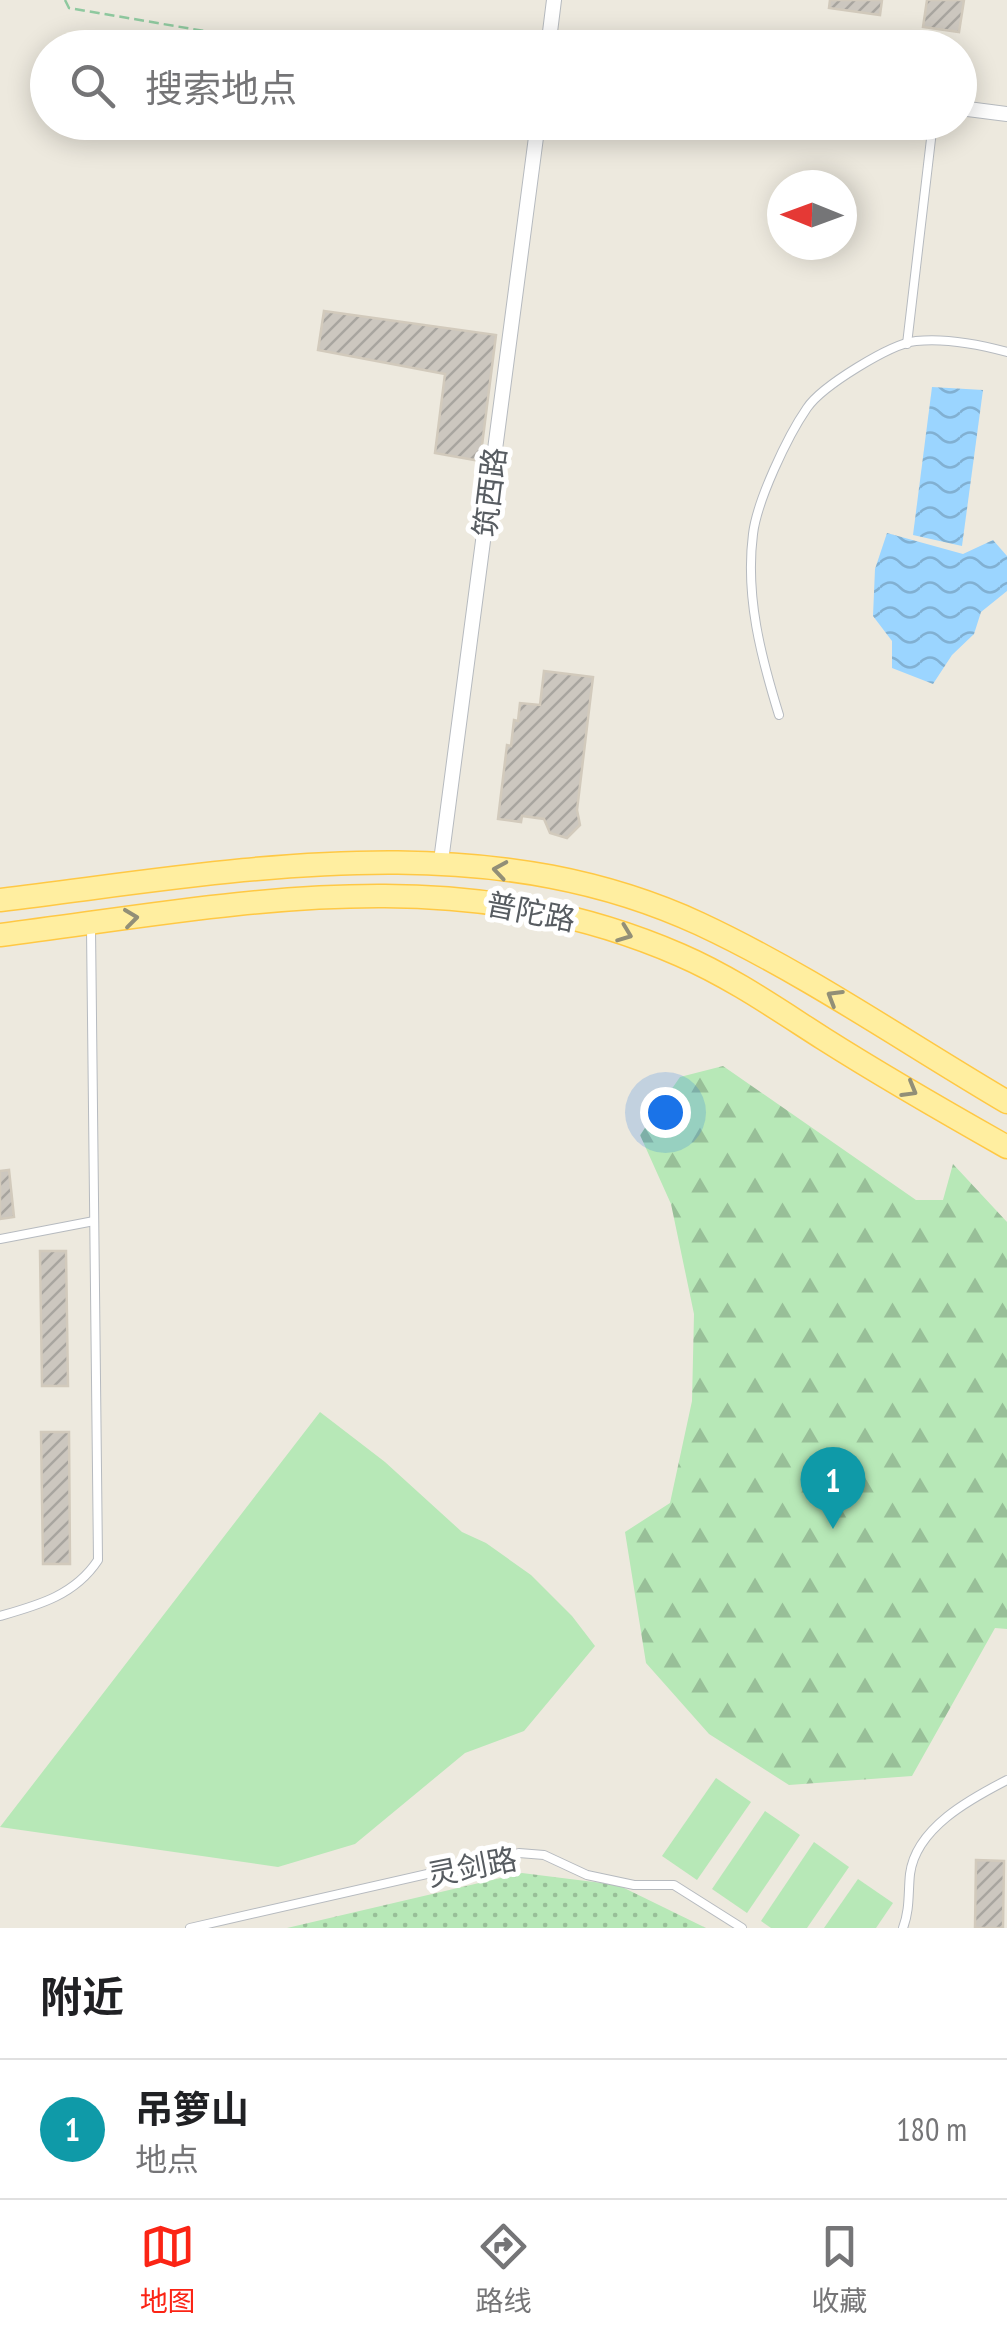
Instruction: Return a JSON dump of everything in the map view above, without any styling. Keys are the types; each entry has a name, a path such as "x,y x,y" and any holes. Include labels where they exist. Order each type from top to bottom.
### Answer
{"main road":[{"name":"普陀路","path":"0,900 292,864 441,861 581,885 696,922 778,964 1007,1102"},
{"name":"普陀路","path":"0,934 210,908 377,894 456,897 539,908 605,926 682,955 758,996 1007,1147"}],"street":[{"path":"550,30 554,0"},
{"path":"977,110 1007,114"},
{"name":"筑西路","path":"441,861 536,140"}],"lane":[{"path":"906,344 931,140"},
{"path":"779,715 762,661 751,594 753,532 776,464 808,405 857,366 913,341 975,343 1007,352"},
{"path":"0,1616 65,1593 89,1574 98,1560 91,923"},
{"path":"0,1239 94,1220"},
{"path":"903,1928 910,1908 910,1874 918,1848 972,1798 1007,1780"},
{"name":"灵剑路","path":"190,1928 519,1853 544,1854 586,1875 634,1885 674,1885 741,1928"}],"path":[{"path":"65,0 69,8 198,30"}],"green space":[{"path":"723,1066 916,1200 943,1200 953,1164 1007,1222 1007,1629 995,1628 912,1776 789,1785 709,1734 646,1663 625,1532 670,1503 692,1401 694,1314 671,1204 640,1135 680,1077"},
{"path":"320,1412 385,1462 462,1532 486,1543 531,1575 572,1616 595,1646 524,1731 465,1753 355,1844 278,1867 0,1827"},
{"path":"716,1778 751,1802 697,1880 662,1856"},
{"path":"765,1811 800,1835 747,1913 712,1889"},
{"path":"814,1842 849,1867 807,1928 771,1928 761,1921"},
{"path":"522,1873 618,1885 706,1928 287,1928"},
{"path":"858,1879 893,1903 876,1928 824,1928"}],"water":[{"path":"932,387 983,390 962,546 913,535"},
{"path":"887,533 963,554 993,540 1007,556 1007,591 981,612 974,634 952,655 933,684 892,668 892,641 873,616 875,569"}],"building":[{"path":"830,0 882,0 880,15 829,8"},
{"path":"927,0 964,0 959,30 923,27"},
{"path":"324,311 496,335 480,461 435,453 445,374 318,350"},
{"path":"544,671 593,677 577,810 580,825 567,838 550,833 544,819 498,819 514,720 518,721 520,703 540,705"},
{"path":"9,1170 14,1217 0,1219 0,1171"},
{"path":"40,1251 66,1251 68,1386 42,1386"},
{"path":"41,1432 69,1432 70,1564 43,1564"},
{"path":"976,1860 1004,1861 1003,1928 975,1928"}],"place":[{"name":"吊箩山","path":"833,1529"}]}
